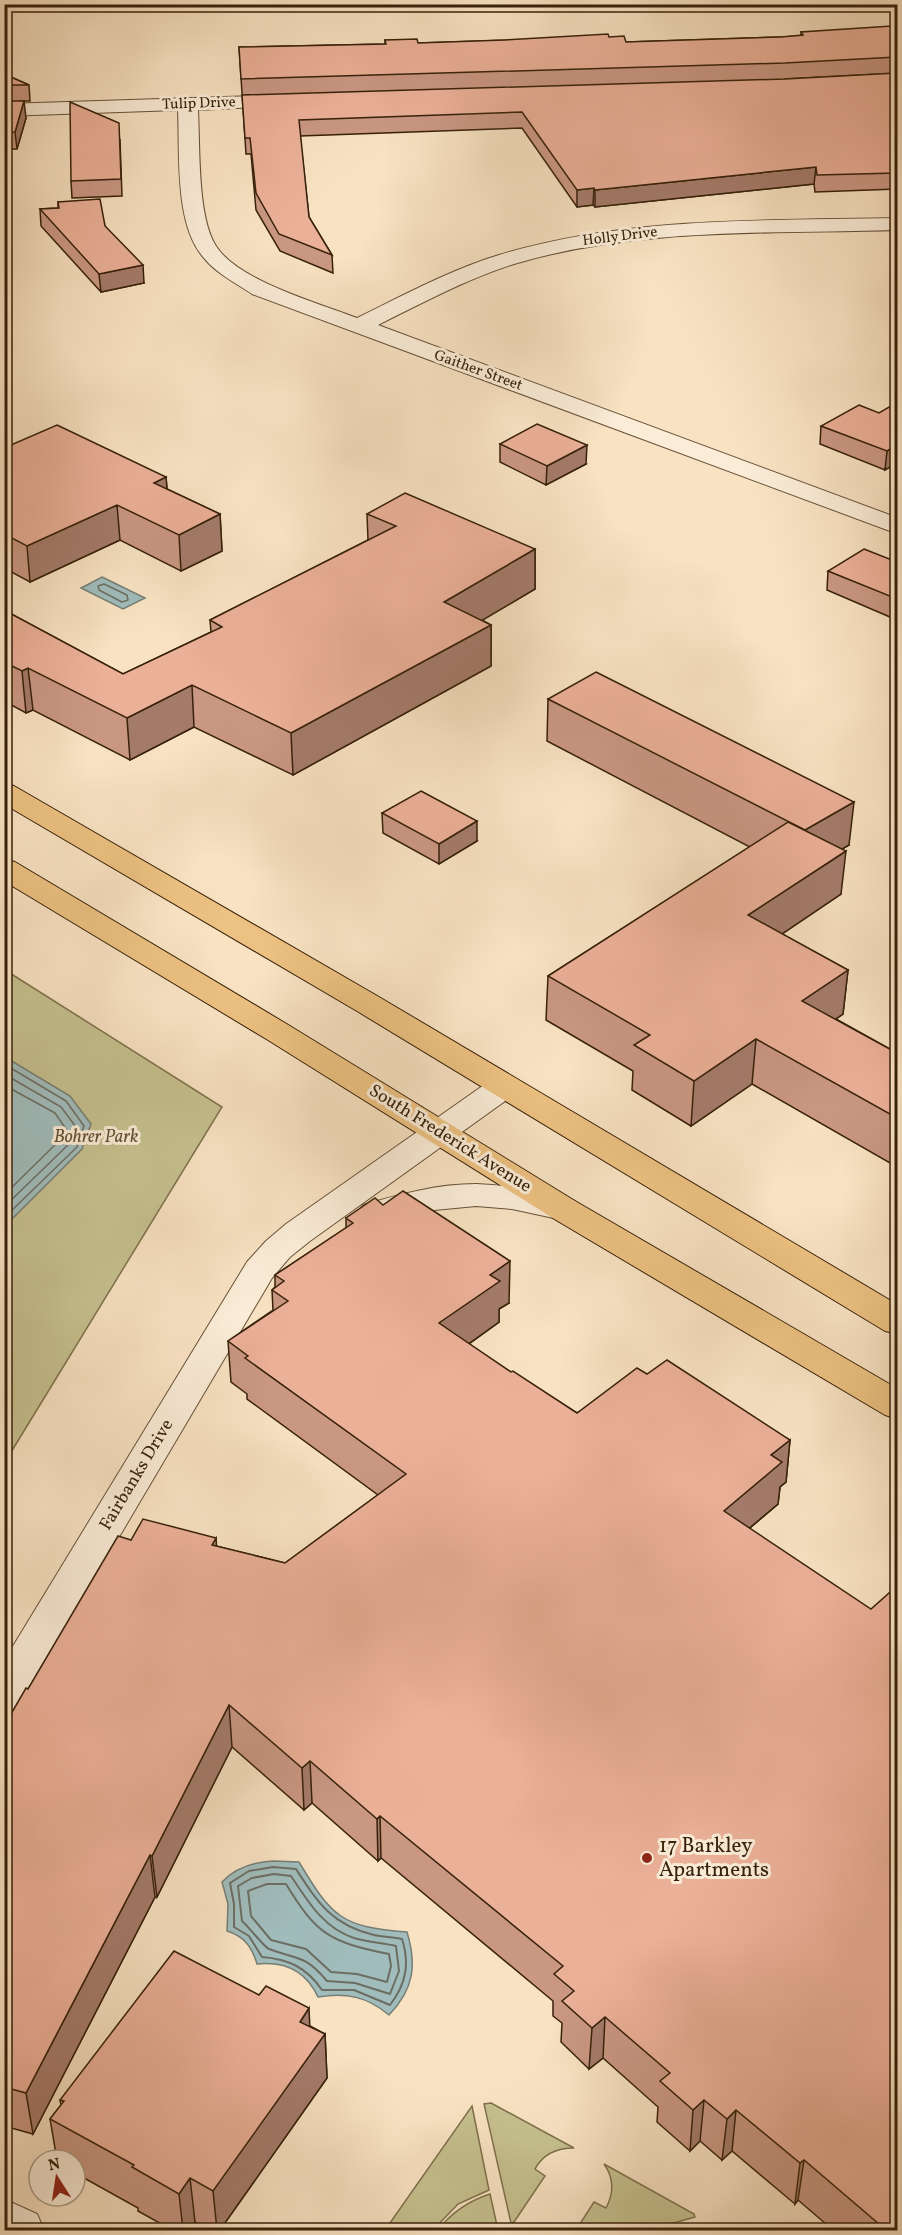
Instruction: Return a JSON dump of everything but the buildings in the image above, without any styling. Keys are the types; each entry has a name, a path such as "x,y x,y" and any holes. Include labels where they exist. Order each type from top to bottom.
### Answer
{"main road":[{"path":"4,792 368,1004 503,1088 897,1322"},
{"name":"South Frederick Avenue","path":"4,868 563,1209 897,1406"}],"street":[{"name":"Tulip Drive","path":"4,110 307,101"},
{"name":"Gaither Street","path":"188,104 196,227 206,248 228,268 260,289 897,527"},
{"name":"Holly Drive","path":"358,326 465,275 524,255 592,240 671,231 897,224"},
{"name":"Fairbanks Drive","path":"4,1697 247,1290 271,1254 284,1241 335,1208 503,1088"},
{"name":"Fairbanks Drive","path":"271,1254 312,1233 425,1199 480,1196 541,1203 563,1209"},
{"path":"4,2221 20,2230"}],"green space":[{"name":"Bohrer Park","path":"5,970 222,1107 5,1462"},
{"path":"491,2103 574,2148 562,2149 542,2159 535,2169 545,2176 514,2222 511,2223 484,2104"},
{"path":"472,2106 489,2190 458,2204 433,2230 385,2230"},
{"path":"604,2164 694,2214 695,2217 649,2230 576,2230 594,2202 606,2208 609,2202 612,2191 611,2180"},
{"path":"490,2194 498,2230 438,2230 461,2208"}],"water":[{"path":"102,577 145,598 123,609 81,588"},
{"path":"5,1057 70,1096 91,1124 82,1149 5,1226"},
{"path":"273,1861 299,1862 330,1907 341,1916 367,1927 407,1932 412,1955 411,1976 404,1996 389,2015 373,2004 356,1997 338,1995 318,1997 307,1980 294,1970 277,1964 257,1964 253,1952 246,1943 227,1931 228,1904 222,1882 245,1866"}],"place":[{"name":"17 Barkley Apartments","path":"647,1858"}]}
